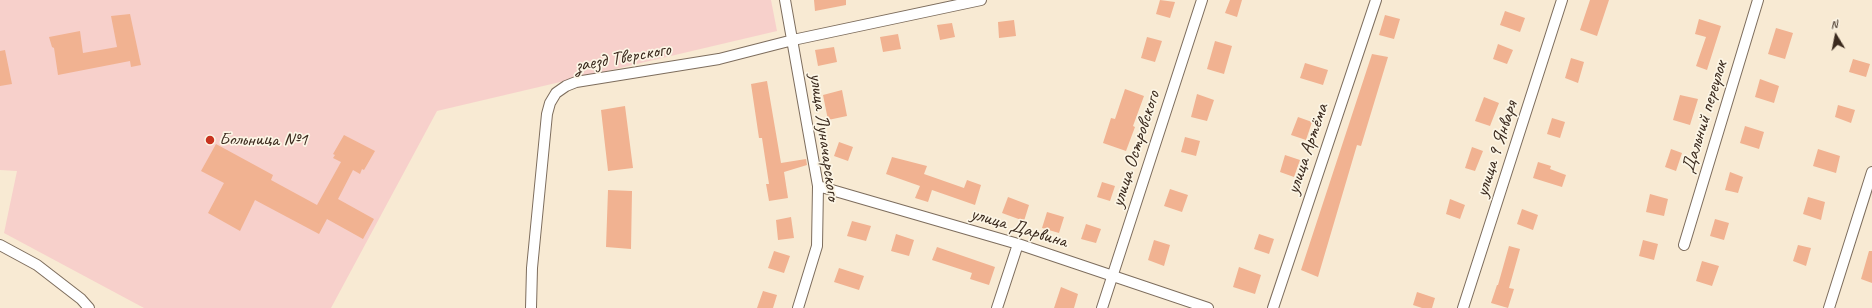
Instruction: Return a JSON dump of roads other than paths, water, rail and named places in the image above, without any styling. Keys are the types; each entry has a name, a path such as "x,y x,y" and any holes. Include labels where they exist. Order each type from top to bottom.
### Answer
{"street":[{"name":"улица Луначарского","path":"785,0 818,186 817,246 798,308"},
{"path":"792,40 981,0"},
{"name":"улица Островского","path":"1102,308 1202,0"},
{"name":"улица Артёма","path":"1273,308 1376,0"},
{"name":"улица 9 Января","path":"1463,308 1562,0"},
{"name":"Дальний переулок","path":"1684,245 1758,0"},
{"name":"заезд Тверского","path":"531,308 532,268 547,114 550,102 556,93 566,86 576,82 719,59 792,40"},
{"path":"1829,308 1872,172"},
{"name":"улица Дарвина","path":"818,186 1018,244 1208,308"},
{"path":"997,308 1018,244"},
{"path":"0,245 37,265 81,299 89,308"}],"place":[{"name":"Больница №1","path":"210,140"}]}
